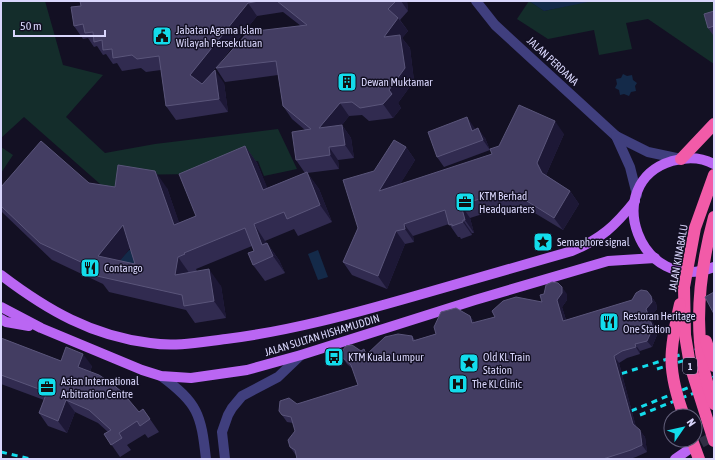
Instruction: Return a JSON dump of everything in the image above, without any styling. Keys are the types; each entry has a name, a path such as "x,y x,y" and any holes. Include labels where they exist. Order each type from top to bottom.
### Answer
{"highway":[{"path":"681,159 714,124"},
{"name":"JALAN KINABALU","path":"714,175 694,228 684,287 685,335 690,365 714,441"},
{"name":"1","path":"714,217 707,242 701,281 699,319 703,363 714,404"},
{"path":"681,408 675,393 671,365 672,338 684,287"},
{"path":"699,319 714,366"},
{"path":"692,448 699,459"}],"main road":[{"path":"681,159 701,159 714,164"},
{"name":"JALAN SULTAN HISHAMUDDIN","path":"1,275 46,307 79,325 115,336 151,344 200,343 273,333 340,317 572,251 590,243 612,228 636,198 646,179 658,168 681,159"},
{"path":"636,198 633,214 638,237 643,246 655,258 674,269 685,271 696,272 714,267"},
{"name":"JALAN SULTAN HISHAMUDDIN","path":"1,307 41,328 142,370 161,376 190,378 247,370 301,355 608,261 655,258"},
{"path":"1,319 6,322 41,328"},
{"path":"675,459 687,448"}],"street":[{"name":"JALAN PERDANA","path":"476,1 495,24 616,136 648,152 681,159"},
{"name":"JALAN PERDANA","path":"616,136 630,167 636,198"},
{"path":"225,459 222,432 228,415 242,396 278,377 301,355"},
{"path":"161,376 188,398 198,416 203,431 206,459"}],"green space":[{"path":"1,1 45,1 63,65 103,75 66,117 105,153 155,144 278,129 297,169 264,176 258,161 192,174 126,175 116,198 24,117 1,138"},
{"path":"529,1 544,11 588,1 714,1 714,64 648,19 626,23 632,49 599,55 594,30 548,39 517,19"},
{"path":"1,147 13,155 1,173"}],"water":[{"path":"529,1 588,1 588,2 544,11"},
{"path":"623,74 627,76 632,75 633,80 637,83 635,86 636,91 631,92 629,96 624,94 620,95 619,90 615,88 617,84 616,79 621,78"},
{"path":"129,250 138,252 144,271 114,267"},
{"path":"318,250 328,277 318,280 308,254"}],"building":[{"name":"Jabatan Agama Islam Wilayah Persekutuan","path":"80,1 259,1 248,3 190,75 202,84 215,70 219,99 166,106 159,56 137,59 132,55 113,58 112,49 103,50 102,40 94,42 93,32 85,33 83,24 74,26 71,7 81,6"},
{"path":"277,1 396,1 388,9 398,18 384,37 400,35 405,68 389,90 392,94 383,104 360,108 352,102 340,103 319,128 342,125 345,145 329,147 330,155 296,160 292,132 311,129 283,106 276,61 216,68 248,32 307,25"},
{"path":"714,11 714,26 708,28 704,14"},
{"name":"KTM Berhad Headquarters","path":"519,105 555,121 537,163 542,173 570,191 554,218 514,193 505,196 504,191 461,205 465,220 452,226 452,224 449,225 445,210 404,224 405,229 396,231 378,276 343,262 358,228 343,180 374,171 394,140 406,147 379,191 492,154 490,149 499,146"},
{"path":"467,117 472,131 478,128 483,140 437,157 428,132"},
{"path":"41,141 89,183 115,187 118,165 155,171 174,225 196,216 179,174 245,146 263,190 307,172 320,205 287,219 284,212 254,224 262,245 267,243 273,256 253,265 248,253 254,251 245,228 184,253 185,254 178,257 175,275 209,269 214,301 184,306 182,295 97,276 98,270 40,243 1,206 1,187","holes":["123,225 135,264 98,256"]},
{"path":"552,282 558,283 562,287 562,293 557,300 563,321 632,300 636,293 641,290 647,291 651,296 652,302 646,309 653,328 647,341 635,344 636,347 622,351 614,356 633,424 640,430 642,445 603,459 297,459 295,450 290,447 288,440 295,431 291,417 282,415 279,411 280,401 289,398 297,404 358,385 351,365 342,357 342,351 346,346 352,345 361,351 364,349 366,355 385,337 398,334 412,336 413,341 436,334 434,327 441,312 456,308 470,316 472,323 495,317 492,311 503,301 516,297 542,302 540,295 544,294 546,285"},
{"path":"714,292 714,314 705,297"},
{"path":"1,338 61,361 66,347 83,354 78,367 99,375 111,383 122,392 139,412 143,409 150,419 140,426 137,421 119,433 122,438 111,445 104,434 111,430 89,410 66,400 58,421 39,413 47,392 1,375"}],"tunnel":[{"path":"688,450 714,436"}],"railway":[{"path":"611,377 714,344"},
{"path":"657,369 714,351"},
{"path":"621,415 714,377"},
{"path":"640,415 714,385"},
{"path":"1,452 31,459"}],"place":[{"name":"Jabatan Agama Islam Wilayah Persekutuan","path":"162,36"},
{"name":"Dewan Muktamar","path":"347,82"},
{"name":"KTM Berhad Headquarters","path":"465,202"},
{"name":"Semaphore signal","path":"543,242"},
{"name":"Contango","path":"90,268"},
{"name":"Restoran Heritage One Station","path":"609,322"},
{"name":"KTM Kuala Lumpur","path":"334,357"},
{"name":"Old KL Train Station","path":"469,363"},
{"name":"The KL Clinic","path":"458,384"},
{"name":"Asian International Arbitration Centre","path":"47,387"}]}
